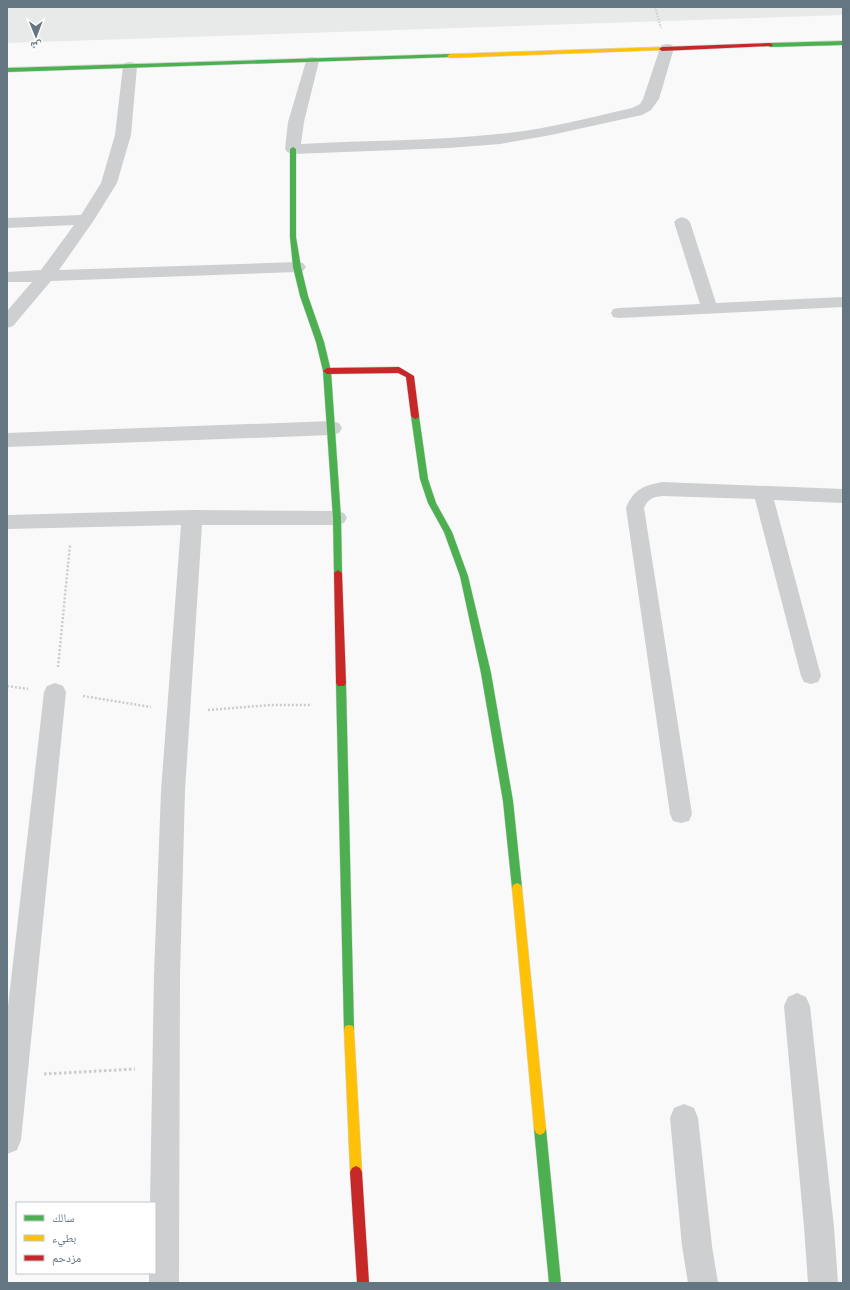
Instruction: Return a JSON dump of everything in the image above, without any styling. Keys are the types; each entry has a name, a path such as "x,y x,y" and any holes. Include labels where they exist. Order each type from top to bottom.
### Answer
{"street":[{"path":"7,70 843,43"},
{"path":"293,149 462,142 499,139 539,133 637,112 646,107 651,99 667,48"},
{"path":"312,60 296,122 293,149 293,237 296,267 304,296 320,342 327,371 332,428 337,518 350,1064 363,1283"},
{"path":"7,322 46,276 86,220 109,183 122,135 130,66"},
{"path":"7,224 86,220"},
{"path":"7,277 296,267"},
{"path":"327,371 399,370 410,376 424,479 432,503 448,532 464,576 486,673 508,800 555,1283"},
{"path":"7,440 332,428"},
{"path":"7,522 72,518 192,516 337,518"},
{"path":"164,1283 166,1066 173,792 192,516"},
{"path":"7,1140 10,1078 55,692"},
{"path":"797,1006 819,1227 823,1283"},
{"path":"684,1118 697,1246 703,1283"}],"lane":[{"path":"682,222 710,309"},
{"path":"619,313 710,309 842,307"},
{"path":"681,814 635,508 638,498 648,491 662,489 843,496"},
{"path":"763,493 811,676"}],"path":[{"path":"72,518 55,692 178,712 271,705 341,706"},
{"path":"10,1078 53,1073 106,1071 166,1066"}],"shaded area":[{"path":"7,7 843,7 843,15 7,43"}],"traffic: fast":[{"path":"770,45 843,43"},
{"path":"7,70 450,56"},
{"path":"293,149 293,237 297,267 304,296 320,342 327,371 337,518 338,573"},
{"path":"415,416 424,479 432,503 448,532 464,576 486,673 508,801 517,888"},
{"path":"341,683 349,1030"},
{"path":"540,1129 555,1283"}],"traffic: slow":[{"path":"450,56 662,49"},
{"path":"517,888 540,1129"},
{"path":"349,1030 356,1172"}],"traffic: jam":[{"path":"662,49 770,45"},
{"path":"327,371 399,370 410,376 415,416"},
{"path":"338,573 341,683"},
{"path":"356,1172 363,1283"}]}
